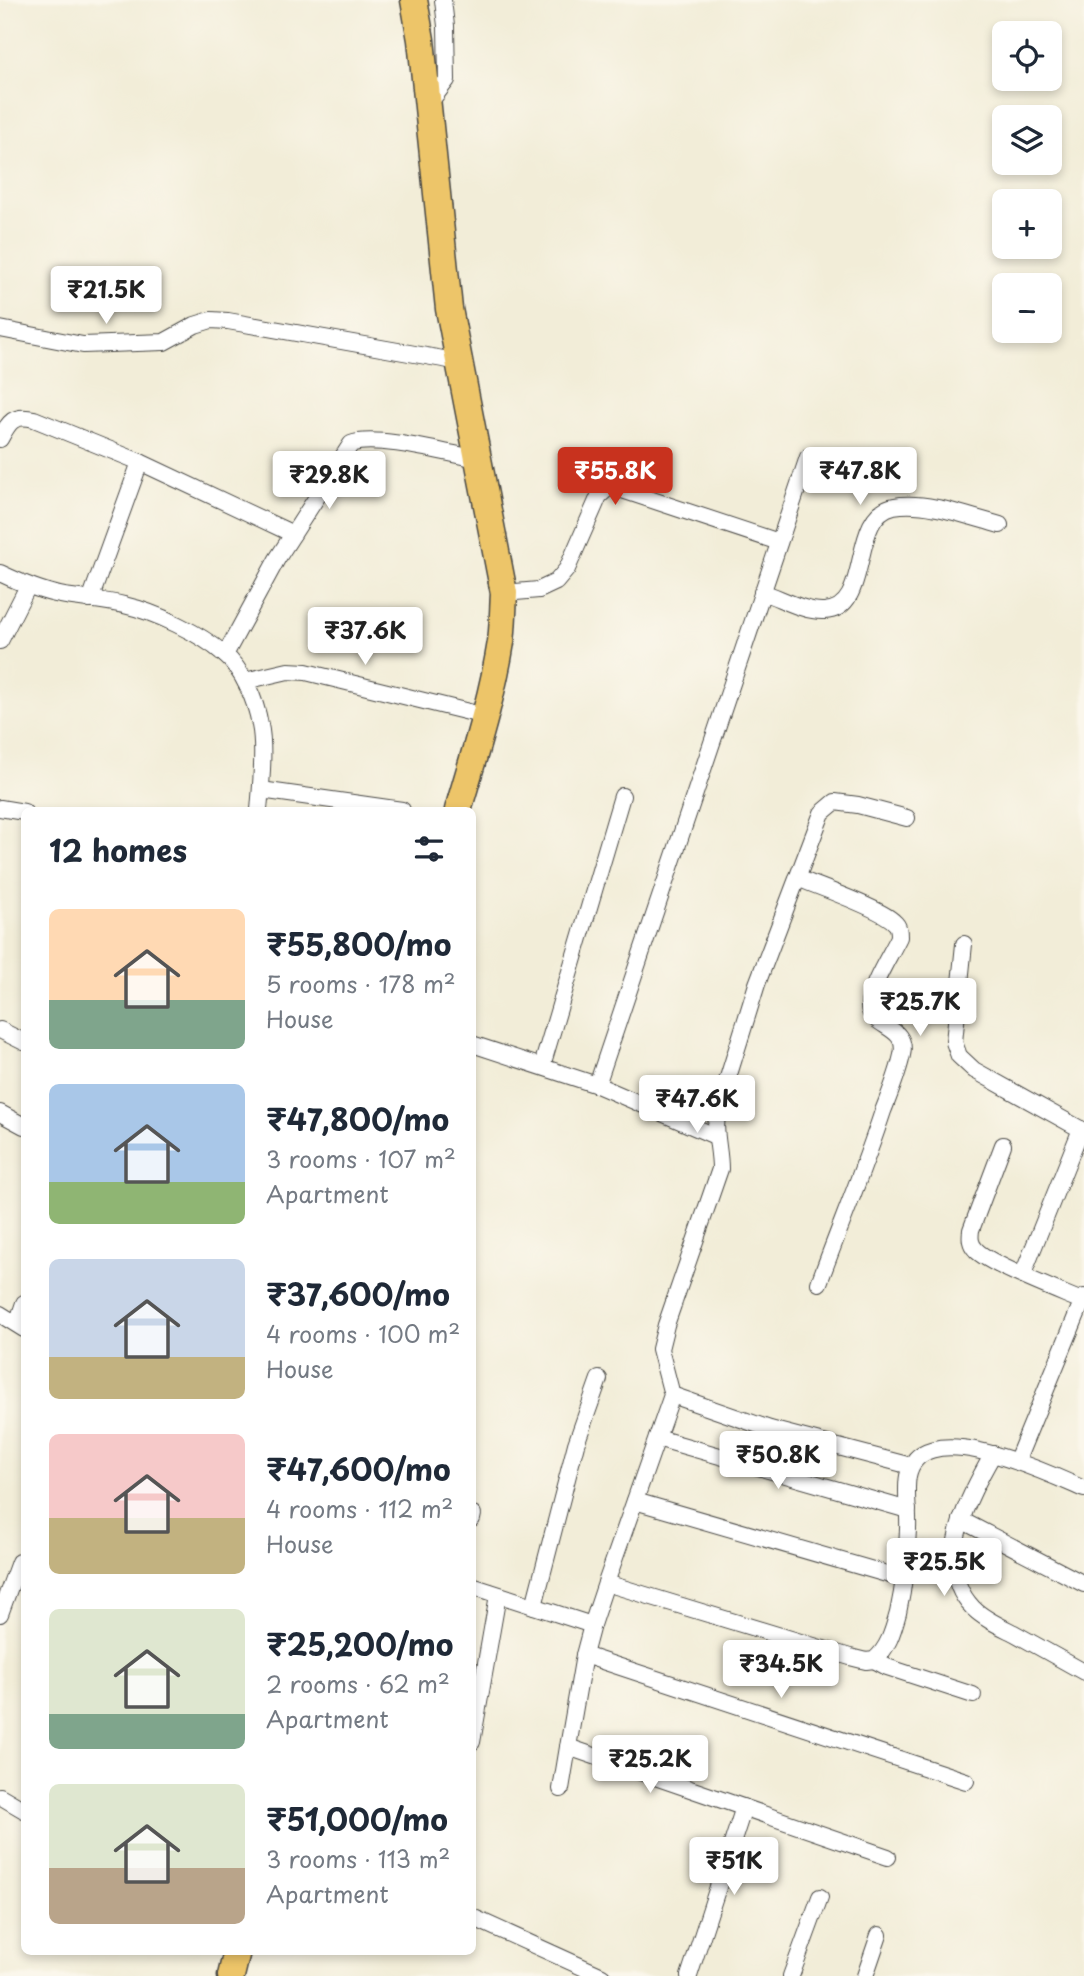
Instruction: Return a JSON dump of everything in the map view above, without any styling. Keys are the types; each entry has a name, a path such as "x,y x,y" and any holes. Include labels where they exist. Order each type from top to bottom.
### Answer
{"main road":[{"path":"414,0 421,40 449,309 504,593 501,640 485,716 459,807"},
{"path":"231,1976 236,1955"}],"street":[{"path":"428,105 447,80 443,0"},
{"path":"0,329 83,345 164,342 195,325 211,320 228,321 460,362"},
{"path":"0,439 12,419 18,416 26,417 140,462 292,534"},
{"path":"225,655 292,534 351,444 359,441 386,442 479,459"},
{"path":"597,1085 808,457"},
{"path":"90,600 140,462"},
{"path":"504,593 539,590 556,582 566,569 599,496 608,488 616,488 779,542"},
{"path":"762,592 811,610 826,611 837,608 846,600 854,586 873,520 881,512 894,506 942,509 1000,525"},
{"path":"0,573 28,586 58,595 121,604 148,611 184,628 225,655 244,681 256,707 261,728 259,807"},
{"path":"0,641 28,586"},
{"path":"244,681 288,671 306,672 485,716"},
{"path":"261,790 381,807"},
{"path":"542,1066 622,796"},
{"path":"561,1789 584,1655 592,1625 672,1395 660,1349 720,1169 715,1123 757,984 822,813 835,802 907,818"},
{"path":"0,808 21,812"},
{"path":"797,878 878,912 896,924 899,930 899,937 872,993 869,1007 876,1020 901,1039 903,1054 819,1283"},
{"path":"964,944 954,1042 959,1056 974,1070 1082,1130 1023,1275"},
{"path":"0,1030 21,1040"},
{"path":"476,1045 597,1085 715,1136"},
{"path":"0,1113 21,1124"},
{"path":"1003,1145 970,1238 974,1248 1023,1275 1083,1300 1017,1460"},
{"path":"0,1314 21,1326"},
{"path":"534,1606 576,1444 599,1378"},
{"path":"672,1395 770,1429 911,1465"},
{"path":"657,1438 908,1510"},
{"path":"874,1660 888,1642 902,1595 908,1510 907,1478 911,1465 920,1455 944,1447 992,1454 1017,1460 1084,1489"},
{"path":"992,1454 971,1492 961,1520 955,1551 956,1575 962,1594 974,1609 993,1622 1084,1672"},
{"path":"635,1501 904,1580"},
{"path":"961,1520 1084,1584"},
{"path":"0,1614 19,1562"},
{"path":"606,1583 850,1657 874,1660 887,1667 973,1695"},
{"path":"476,1587 592,1625"},
{"path":"476,1719 498,1595"},
{"path":"584,1655 967,1781"},
{"path":"568,1747 888,1857"},
{"path":"0,1796 21,1808"},
{"path":"689,1976 744,1807"},
{"path":"790,1976 820,1897"},
{"path":"476,1919 602,1976"},
{"path":"865,1976 879,1935"}]}
